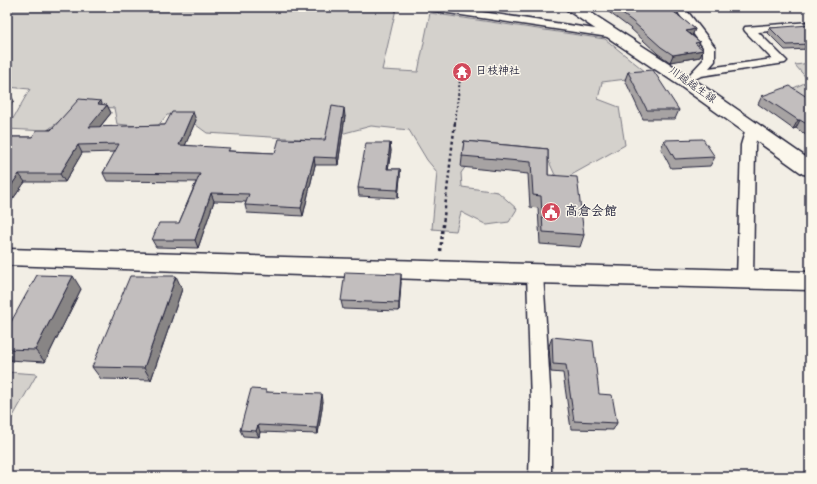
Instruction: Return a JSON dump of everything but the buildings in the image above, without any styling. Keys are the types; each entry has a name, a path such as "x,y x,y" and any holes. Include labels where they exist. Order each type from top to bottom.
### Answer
{"main road":[{"name":"川越越生線","path":"572,7 615,35 692,78 752,128 810,169"}],"street":[{"path":"428,7 615,35"},
{"path":"679,7 709,47 709,61 692,78"},
{"path":"692,78 781,60 749,29 810,25"},
{"path":"745,279 748,145 752,128"},
{"path":"7,257 536,274 810,280"},
{"path":"536,274 542,404 540,477"}],"path":[{"path":"437,271 460,79"}],"shaded area":[{"path":"7,7 386,7 396,9 382,70 418,72 430,13 605,39 651,76 602,82 598,99 619,107 625,145 566,178 555,175 546,155 478,150 461,173 462,187 498,192 517,209 509,222 487,225 461,212 456,231 432,229 437,172 427,160 409,130 371,126 318,140 207,133 181,114 167,115 156,128 117,124 114,108 81,105 46,131 7,129 30,89 7,87"},
{"path":"810,63 810,106 789,90 809,81 795,65"},
{"path":"7,372 37,374 7,427"}],"place":[{"name":"日枝神社","path":"462,72"},
{"name":"高倉会館","path":"551,212"}]}
